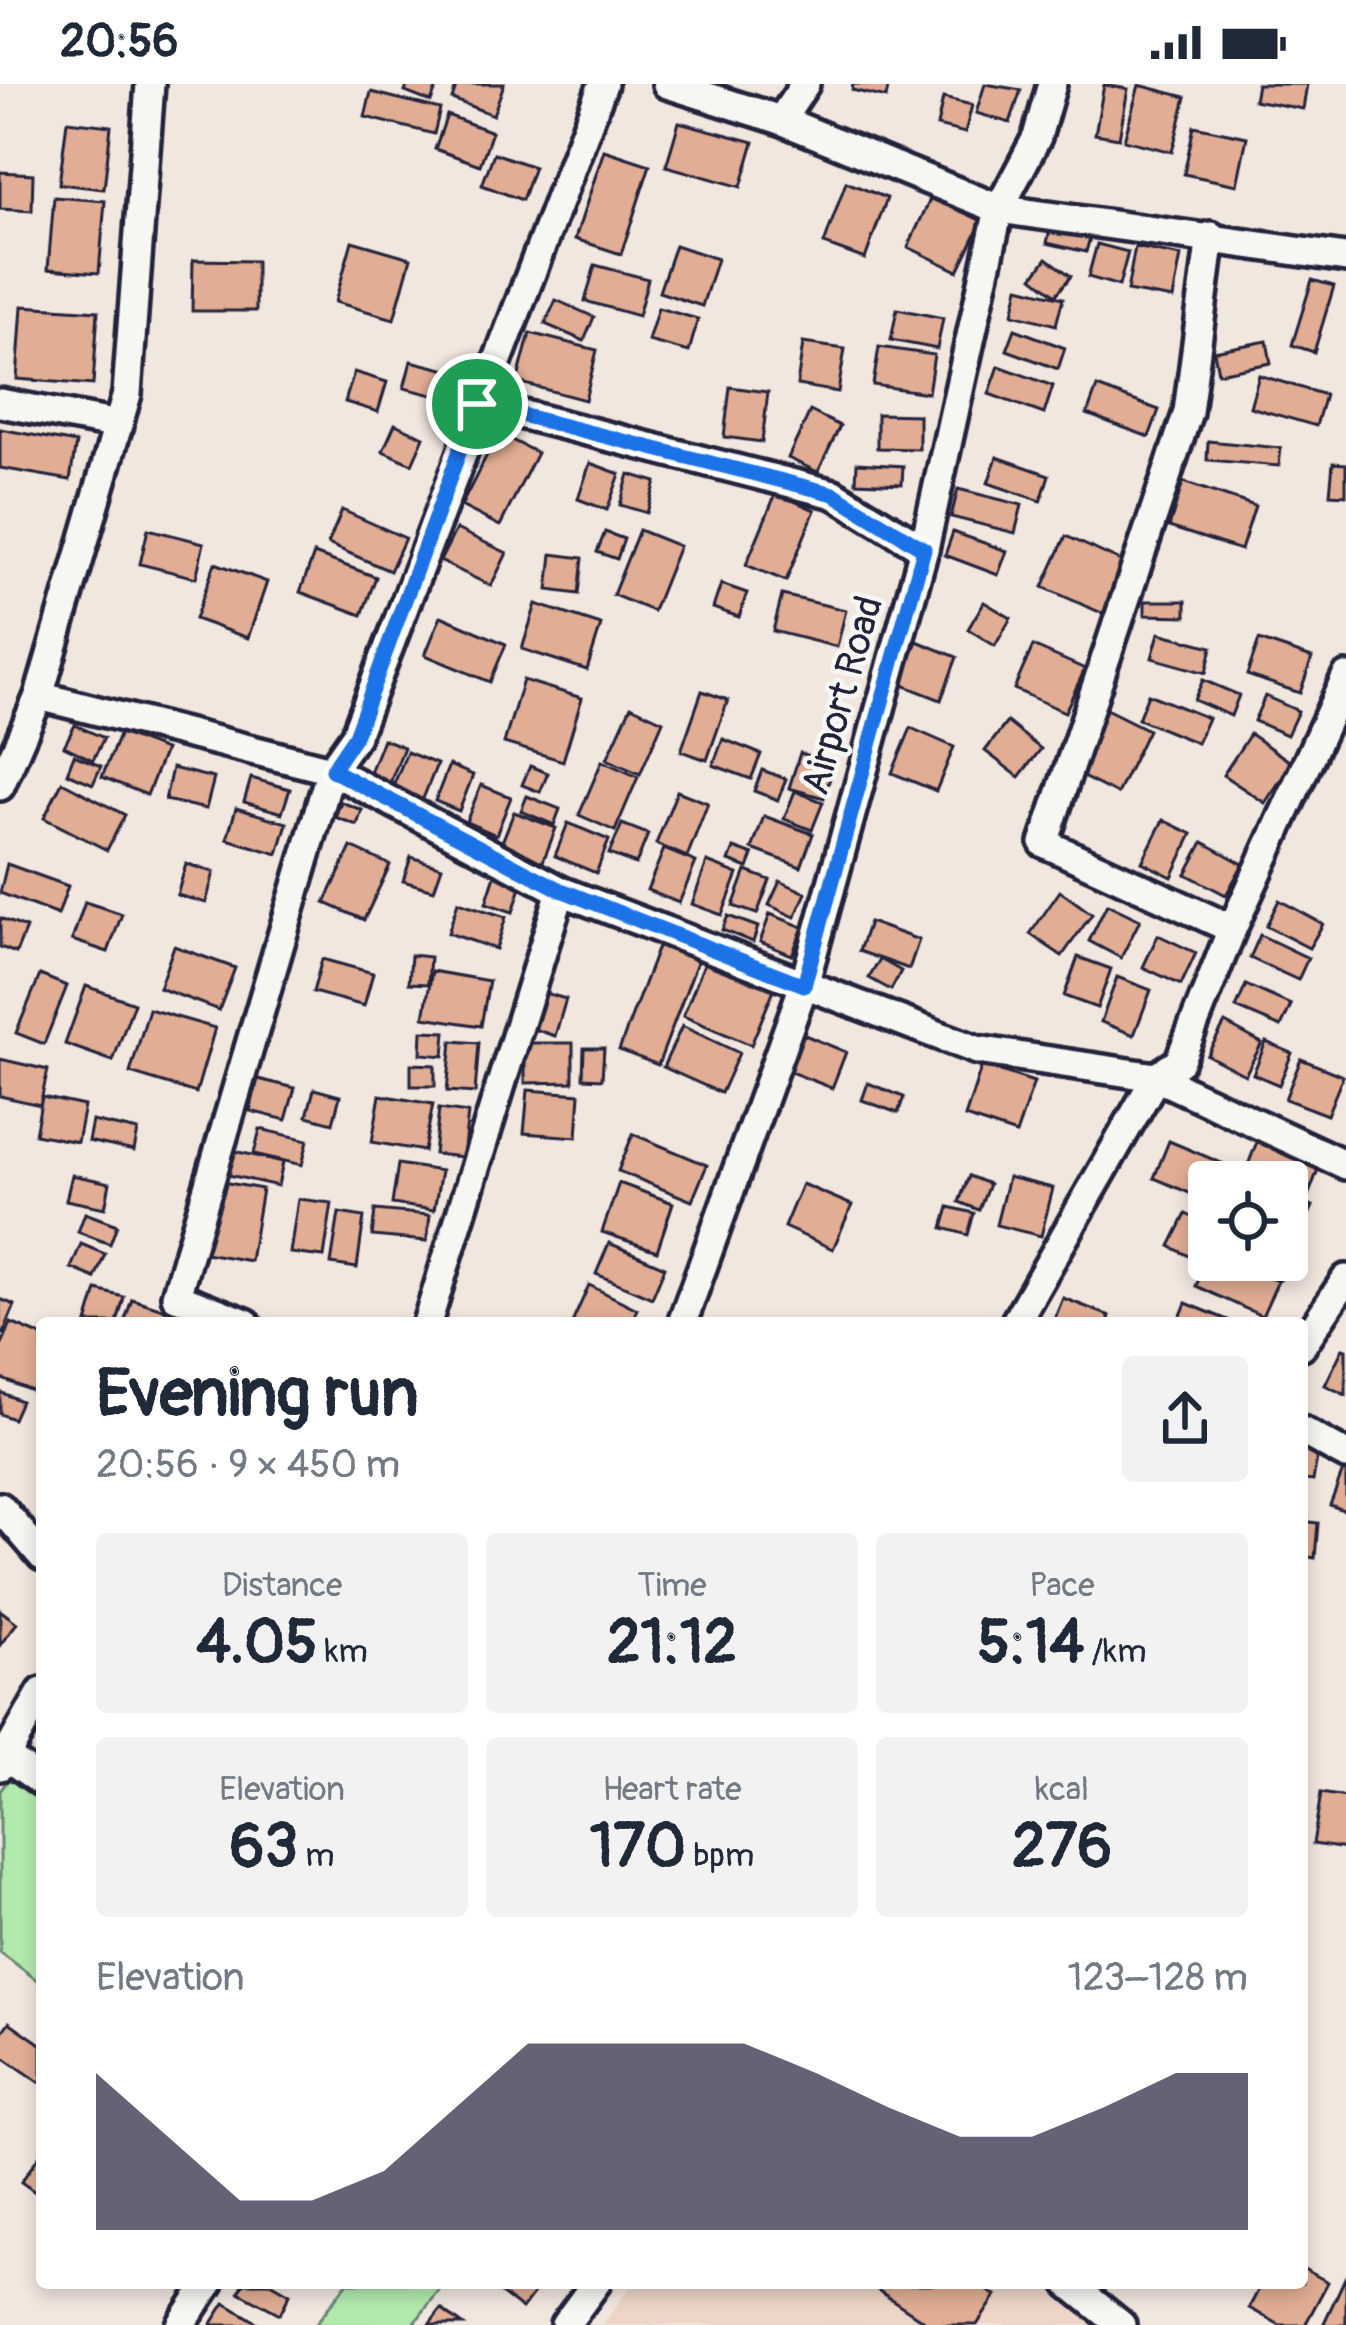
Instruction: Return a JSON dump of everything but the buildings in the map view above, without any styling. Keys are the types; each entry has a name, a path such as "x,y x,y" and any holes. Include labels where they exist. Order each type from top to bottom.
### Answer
{"street":[{"path":"0,786 39,696 127,394 150,84"},
{"path":"230,1317 176,1296 332,770 355,736 477,404 604,84"},
{"path":"667,84 781,120 999,209 1346,258"},
{"path":"781,120 805,84"},
{"name":"Airport Road","path":"684,1317 804,985 924,549 999,209 1037,137 1052,84"},
{"path":"1211,236 1188,412 1044,843 1232,929"},
{"path":"0,404 119,425"},
{"path":"477,404 834,494 924,549"},
{"path":"1018,1317 1156,1077 1179,1062 1232,929 1346,677"},
{"path":"39,696 332,770 561,890 804,985 977,1050 1156,1077 1346,1165"},
{"path":"429,1317 561,890"},
{"path":"1308,1336 1346,1279"},
{"path":"1308,1434 1346,1455"},
{"path":"0,1508 36,1549"},
{"path":"36,1702 2,1758 36,1778"},
{"path":"181,2325 204,2289"},
{"path":"565,2325 592,2289"},
{"path":"1076,2289 1121,2325"}],"shaded area":[{"path":"629,2289 1071,2289 1128,2325 602,2325"}],"green space":[{"path":"13,1773 36,1790 36,1979 0,1952 0,1791"},
{"path":"342,2289 440,2289 413,2325 315,2325"}],"route":[{"path":"477,404 834,494 924,549 832,867 804,985 561,890 332,770 355,736 477,404"}]}
